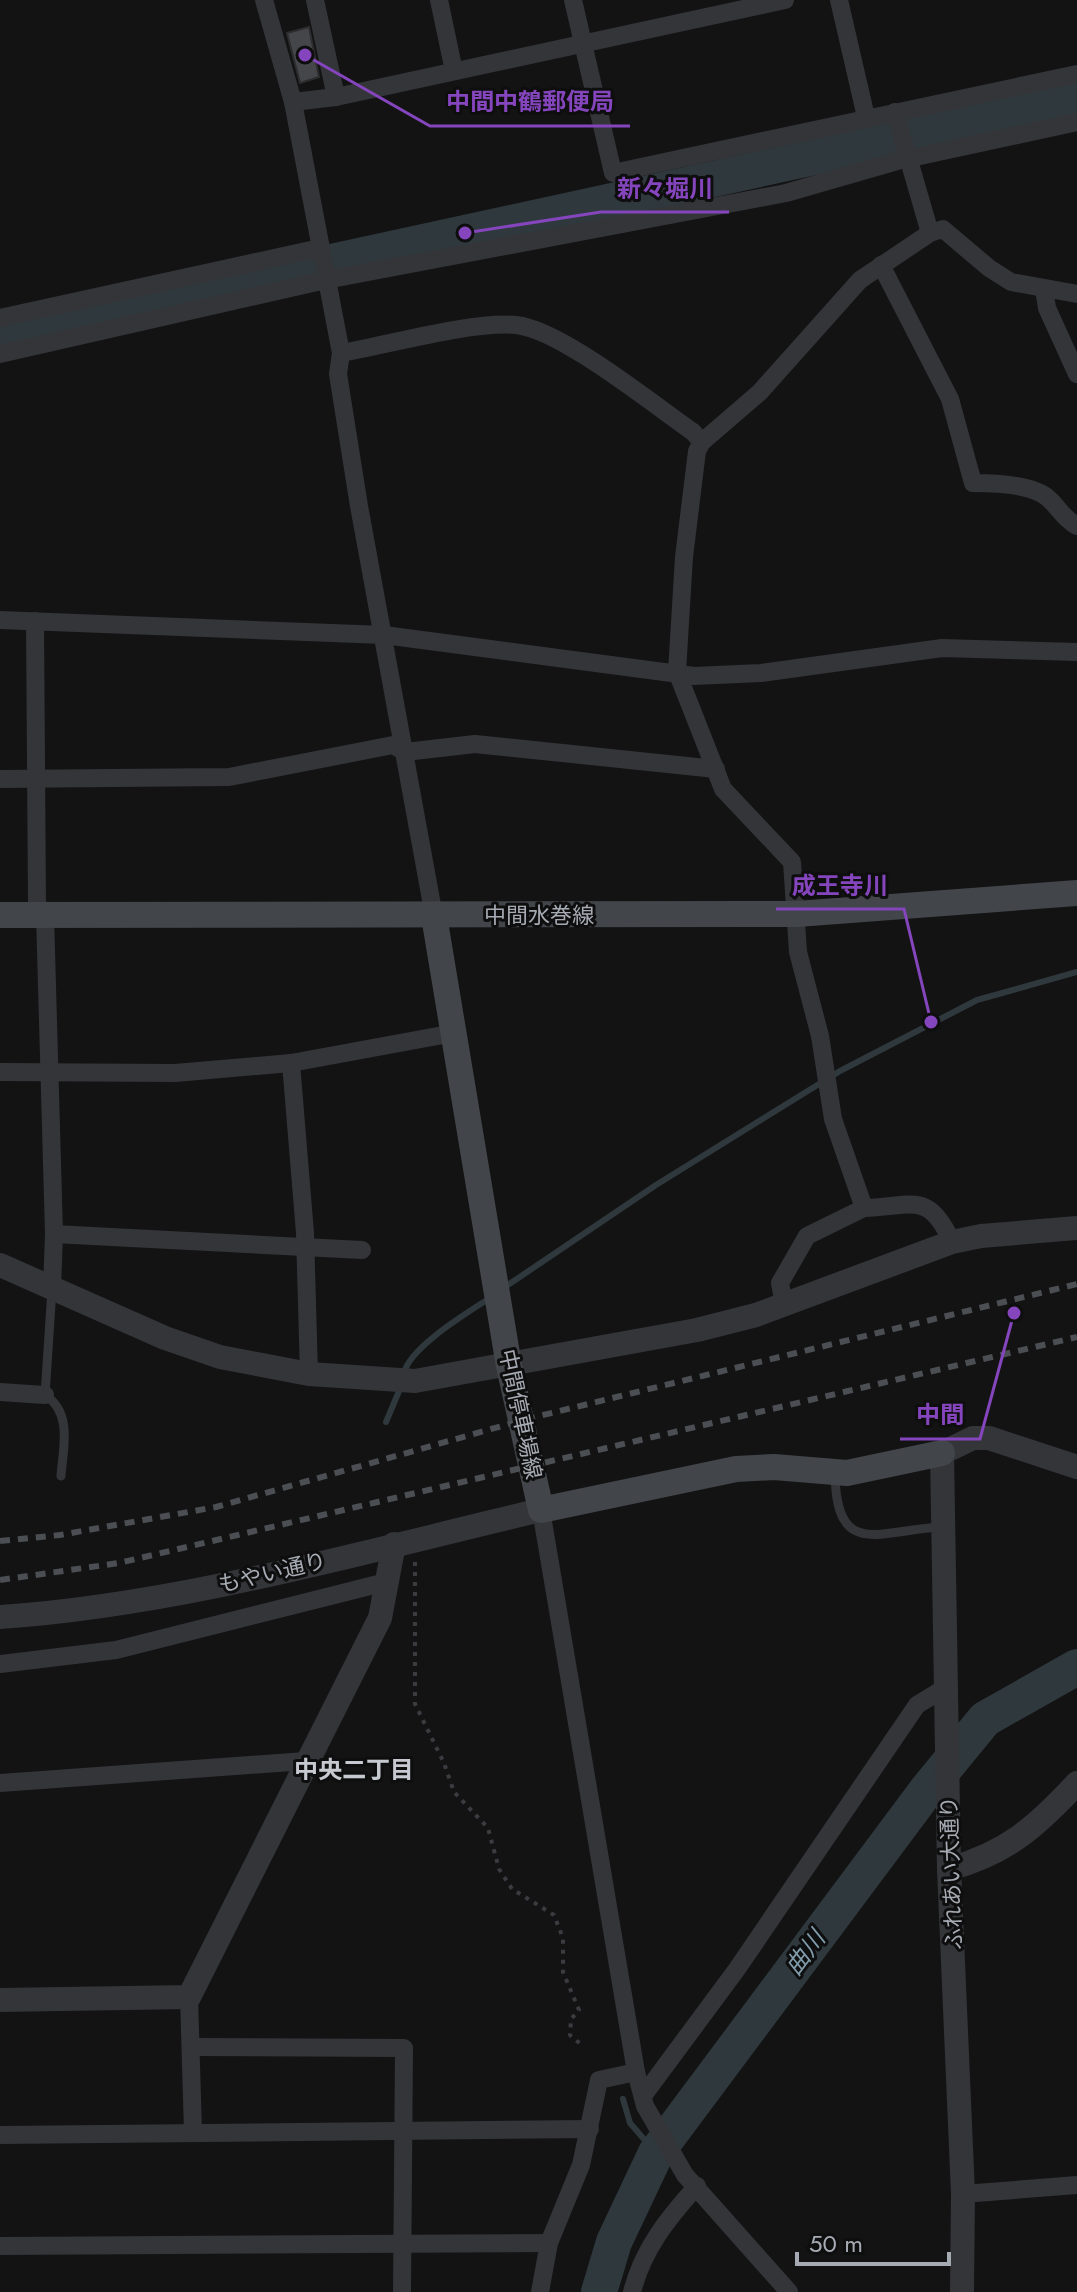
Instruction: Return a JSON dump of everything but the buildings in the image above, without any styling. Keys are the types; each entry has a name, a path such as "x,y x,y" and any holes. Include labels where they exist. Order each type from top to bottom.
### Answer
{"main road":[{"name":"中間水巻線","path":"0,915 797,914 1077,893"},
{"name":"中間停車場線","path":"434,916 509,1366 541,1510 736,1469 774,1467 847,1473 942,1453"}],"street":[{"path":"264,0 293,102 341,353 338,374 434,916"},
{"path":"315,0 336,97"},
{"path":"439,0 454,71"},
{"path":"573,0 613,173 866,117 897,118 1077,74"},
{"path":"293,102 336,97 583,45 708,8 785,0"},
{"path":"839,0 866,117"},
{"path":"897,118 930,233"},
{"path":"0,354 326,278 786,193 906,156 1077,122"},
{"path":"864,1208 833,1119 820,1036 798,952 792,862 723,789 677,672 684,557 697,451 702,442 760,392 841,299 881,265 930,233 943,229 989,268 1011,282 1077,294"},
{"path":"0,318 320,251"},
{"path":"881,265 950,399 973,483 1034,492 1049,499 1064,519 1077,526"},
{"path":"1044,289 1047,308 1077,374"},
{"path":"341,353 491,326 519,325 571,348 693,432 702,442"},
{"path":"0,620 384,635 694,676 761,673 942,648 1077,652"},
{"path":"35,621 37,904 45,915 54,1234 52,1289"},
{"path":"0,779 229,777 393,745 405,752 475,744 716,769"},
{"path":"0,1072 175,1073 291,1063 454,1033"},
{"path":"291,1063 309,1374"},
{"path":"784,1305 780,1283 807,1236 864,1208 920,1205 931,1208 940,1216 952,1242"},
{"path":"0,1265 165,1338 220,1357 309,1374 415,1381 697,1330 784,1305 952,1242 981,1236 1077,1228"},
{"path":"54,1234 362,1250"},
{"path":"0,1392 45,1395"},
{"path":"942,1453 973,1438 989,1438 1077,1467"},
{"name":"ふれあい大通り","path":"942,1453 949,1869 963,2194 962,2292"},
{"path":"541,1510 636,2072 644,2101 691,2180 789,2292"},
{"name":"もやい通り","path":"0,1617 54,1614 158,1598 541,1510"},
{"path":"193,2132 189,1997 306,1761 344,1695 380,1618 404,1541"},
{"path":"0,1664 116,1650 390,1581"},
{"path":"644,2101 917,1705 945,1688"},
{"path":"0,1783 306,1761"},
{"path":"949,1869 988,1858 1010,1845 1035,1827 1077,1783"},
{"path":"0,2000 189,1997"},
{"path":"192,2047 404,2048 402,2292"},
{"path":"540,2292 549,2243 581,2165 599,2080 636,2072"},
{"path":"0,2135 590,2129"},
{"path":"632,2292 647,2250 691,2180"},
{"path":"963,2194 1077,2185"},
{"path":"0,2246 549,2243"}],"lane":[{"path":"52,1289 45,1395 57,1405 64,1417 61,1476"},
{"path":"835,1472 839,1515 849,1528 862,1536 944,1527"}],"path":[{"path":"404,1541 415,1704 444,1763 454,1792 488,1828 499,1869 512,1889 554,1915 560,1926 563,1972 579,2010 571,2019 570,2035 584,2047"}],"waterway":[{"path":"0,334 1077,100"},
{"path":"502,1289 656,1185 840,1071 977,1000 1077,972"},
{"path":"404,1373 408,1363 428,1342 490,1298"},
{"path":"386,1422 402,1384"},
{"name":"曲川","path":"599,2292 614,2242 656,2153 926,1791 985,1719 1077,1667"},
{"path":"623,2099 630,2123 656,2153"}],"railway":[{"path":"0,1541 60,1535 216,1507 523,1420 1077,1284"},
{"path":"0,1580 119,1563 1077,1337"}],"place":[{"name":"中間中鶴郵便局","path":"305,55"},
{"name":"新々堀川","path":"465,233"},
{"name":"成王寺川","path":"931,1022"},
{"name":"中間","path":"1014,1313"}],"district":[{"name":"中央二丁目","path":"354,1770"}]}
